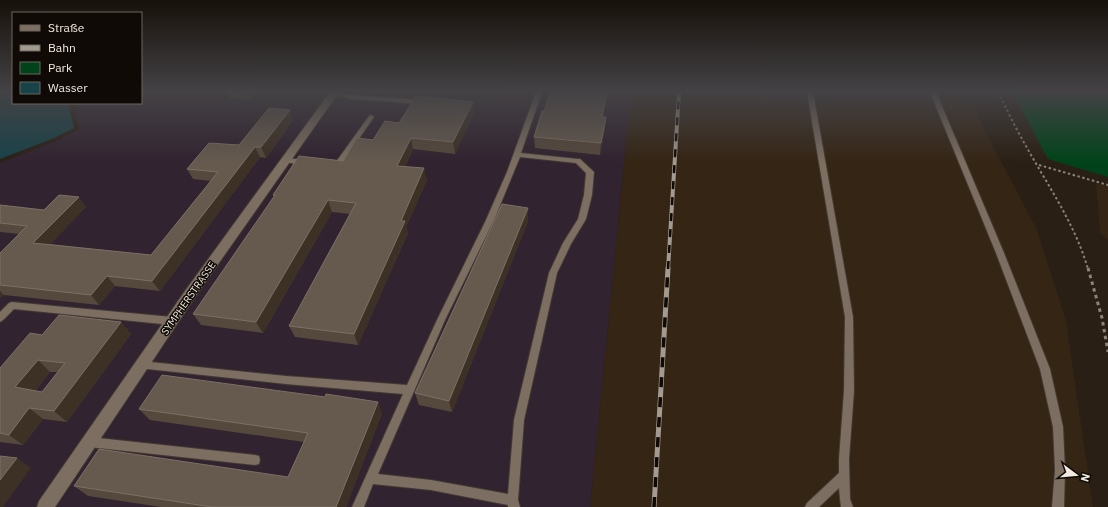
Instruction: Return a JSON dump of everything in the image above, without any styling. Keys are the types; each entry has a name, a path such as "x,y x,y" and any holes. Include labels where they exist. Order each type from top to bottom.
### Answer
{"street":[{"name":"SYMPHERSTRASSE","path":"44,507 172,321 317,116"}],"lane":[{"path":"358,507 441,320 490,220 530,116"},
{"path":"814,116 848,317 849,392 844,459 845,499 847,507"},
{"path":"943,116 1000,252 1045,369 1058,427 1060,470 1058,507"},
{"path":"286,160 338,164 371,117"},
{"path":"371,479 431,485 514,504 519,420 553,273 567,243 582,219 588,195 590,172 578,161 516,155"},
{"path":"0,318 12,305 172,321"},
{"path":"141,366 410,390"},
{"path":"89,442 255,460"},
{"path":"811,507 845,475"}],"path":[{"path":"1010,116 1061,206 1082,248 1102,318 1108,352"},
{"path":"1038,165 1108,184"}],"shaded area":[{"path":"76,116 629,116 590,507 0,507 0,163 59,140 79,129"},
{"path":"629,116 978,116 1037,230 1066,321 1093,507 590,507"},
{"path":"1096,183 1108,186 1108,240 1100,233"}],"green space":[{"path":"1025,116 1108,116 1108,177 1048,159"}],"water":[{"path":"0,116 71,116 74,128 54,138 0,159"}],"building":[{"path":"263,116 286,116 261,147 255,147 152,281 107,276 91,295 0,285 0,253 27,226 0,223 0,205 44,210 59,195 79,197 33,243 151,255 218,172 187,169 209,143 239,145"},
{"path":"404,116 466,116 453,142 411,138 397,166 424,168 401,221 405,221 354,334 289,326 356,203 328,200 256,322 193,314 275,195 273,195 299,156 343,161 357,138 373,140 385,121 399,123"},
{"path":"541,116 602,116 602,117 606,117 601,143 534,137"},
{"path":"502,204 528,208 449,401 415,393"},
{"path":"59,315 121,322 54,411 29,408 9,435 0,433 0,368 30,333 42,335","holes":["38,360 65,363 42,392 15,387"]},
{"path":"162,375 325,397 326,394 378,402 336,507 212,507 74,486 99,449 288,477 308,433 139,409"},
{"path":"0,456 17,458 0,480"}],"railway":[{"path":"668,269 678,116"},
{"path":"654,507 668,268"}]}
